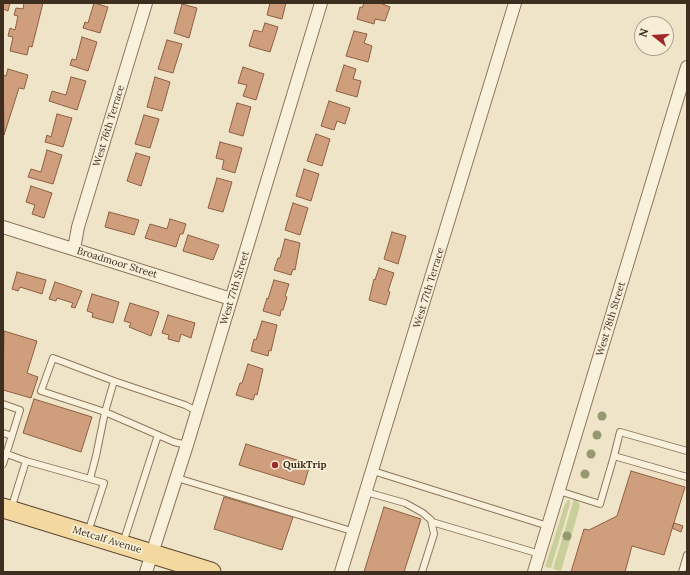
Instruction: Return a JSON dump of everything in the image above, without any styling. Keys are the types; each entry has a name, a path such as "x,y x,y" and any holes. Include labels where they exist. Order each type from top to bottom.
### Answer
{"main road":[{"name":"Metcalf Avenue","path":"7,509 87,535 211,572"}],"street":[{"name":"West 76th Terrace","path":"74,250 80,220 146,3"},
{"name":"West 77th Street","path":"146,572 177,478 321,3"},
{"name":"West 77th Terrace","path":"342,572 515,3"},
{"name":"West 78th Street","path":"534,572 687,67"},
{"name":"Broadmoor Street","path":"3,228 231,299"}],"lane":[{"path":"187,445 174,442 105,412 41,391 53,358 114,381 185,405 197,411"},
{"path":"90,479 105,412 114,381"},
{"path":"3,404 20,410 3,464"},
{"path":"559,491 600,504 620,432 687,451"},
{"path":"3,434 12,436"},
{"path":"122,545 158,435"},
{"path":"7,454 26,461 104,483 87,535"},
{"path":"614,456 687,477"},
{"path":"7,509 26,461"},
{"path":"373,471 548,526"},
{"path":"177,478 354,532"},
{"path":"366,492 405,503 423,513 431,520 434,534 422,572"},
{"path":"432,522 540,554"},
{"path":"682,572 687,555"}],"green space":[{"path":"574,499 578,501 580,506 561,571 553,569"},
{"path":"568,500 570,500 570,504 551,568 545,567 565,504"}],"building":[{"path":"3,3 10,3 8,11 3,9"},
{"path":"24,3 43,3 32,47 29,46 27,55 10,51 13,37 8,36 10,28 15,30 18,16 14,15 16,8 23,9"},
{"path":"94,3 108,7 100,33 83,28 85,22 88,23"},
{"path":"270,3 286,3 282,19 267,15"},
{"path":"364,3 380,3 390,7 385,21 375,19 374,24 357,19 360,7 362,8"},
{"path":"182,4 197,8 189,38 174,33"},
{"path":"265,23 278,27 270,52 249,46 254,30 262,32"},
{"path":"354,31 367,34 364,43 372,46 368,62 346,56"},
{"path":"82,37 97,42 88,71 70,65 72,59 76,60"},
{"path":"167,40 182,44 173,73 158,69"},
{"path":"344,65 356,69 353,79 361,81 357,97 336,91"},
{"path":"243,67 264,74 256,100 243,96 247,85 238,83"},
{"path":"8,69 28,75 24,89 19,88 4,135 3,75 6,76"},
{"path":"71,77 86,81 77,110 49,101 52,91 66,95"},
{"path":"155,77 170,82 162,111 147,107"},
{"path":"329,101 350,108 345,124 337,121 334,130 321,126"},
{"path":"237,103 251,107 243,136 229,132"},
{"path":"57,114 72,118 63,147 45,142 47,135 51,137"},
{"path":"144,115 159,119 150,148 135,144"},
{"path":"316,134 330,139 322,166 307,161"},
{"path":"220,142 242,148 235,173 222,169 224,160 216,158"},
{"path":"47,150 62,155 53,184 28,177 31,169 41,172"},
{"path":"136,153 150,157 141,186 127,181"},
{"path":"304,169 319,174 311,201 296,196"},
{"path":"217,178 232,182 223,212 208,208"},
{"path":"31,186 52,193 44,218 32,214 35,205 26,202"},
{"path":"293,203 308,208 300,235 285,230"},
{"path":"109,212 139,220 134,235 105,227"},
{"path":"170,219 186,224 183,234 180,234 176,247 145,238 150,224 167,229"},
{"path":"392,232 406,236 398,264 384,259"},
{"path":"188,235 219,245 213,260 183,251"},
{"path":"285,239 300,243 295,270 293,269 291,275 274,270 278,258 280,258"},
{"path":"379,268 394,273 388,291 390,292 386,305 369,300 374,279 375,280"},
{"path":"17,272 46,280 42,294 20,287 18,291 12,289"},
{"path":"274,280 289,284 285,296 287,297 280,316 263,311"},
{"path":"55,282 82,291 75,308 71,307 73,303 57,298 56,301 49,299"},
{"path":"92,294 119,302 113,323 92,317 93,313 87,311"},
{"path":"130,303 159,312 151,336 129,327 131,323 124,321"},
{"path":"168,315 195,323 191,338 181,334 179,342 168,339 169,335 162,333"},
{"path":"262,321 277,325 271,351 269,350 268,356 251,351 254,339 256,340"},
{"path":"4,331 37,341 27,373 38,377 31,398 3,390"},
{"path":"248,364 263,369 257,395 255,394 253,400 236,395 240,383 242,383"},
{"path":"34,399 92,417 81,452 23,433"},
{"name":"QuikTrip","path":"246,444 310,464 304,485 239,465"},
{"path":"631,471 685,487 664,555 632,546 625,572 571,572 584,529 589,530 617,516"},
{"path":"224,497 293,517 282,550 214,529"},
{"path":"384,507 421,519 404,572 364,572"},
{"path":"674,523 683,526 681,532 672,528"}],"place":[{"name":"QuikTrip","path":"275,465"}]}
